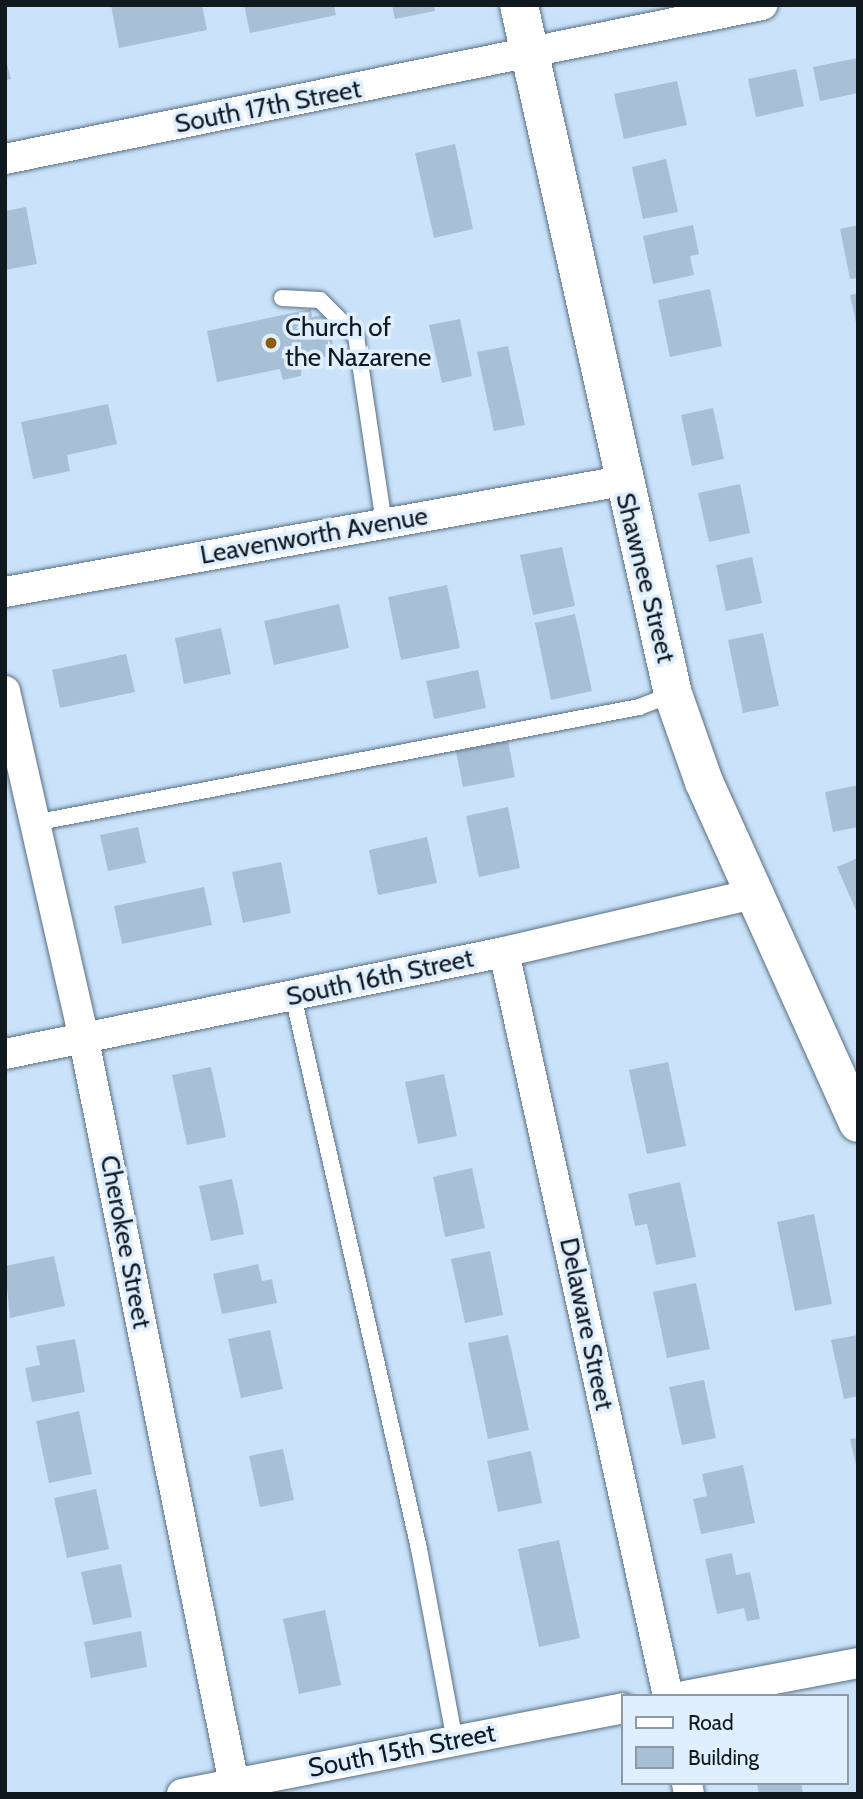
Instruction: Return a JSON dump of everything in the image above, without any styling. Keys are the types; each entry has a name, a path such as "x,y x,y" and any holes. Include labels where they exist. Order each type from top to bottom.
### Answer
{"street":[{"name":"Shawnee Street","path":"519,5 622,481 673,694 704,782 858,1123"},
{"name":"South 17th Street","path":"5,159 530,55 762,5"},
{"name":"Leavenworth Avenue","path":"5,592 622,481"},
{"name":"Cherokee Street","path":"5,691 84,1040 235,1789"},
{"name":"South 16th Street","path":"5,1054 84,1040 504,951 753,894"},
{"name":"Delaware Street","path":"504,951 668,1694"},
{"path":"695,1694 858,1663"},
{"name":"South 15th Street","path":"181,1794 235,1789 622,1708"}],"lane":[{"path":"282,298 320,300 356,336 384,524"},
{"path":"34,823 639,707 673,694"},
{"path":"293,996 419,1549 455,1741"}],"building":[{"path":"111,5 202,5 207,30 119,48"},
{"path":"244,5 334,5 336,15 250,33"},
{"path":"392,5 434,5 435,11 395,19"},
{"path":"5,58 11,79 5,80"},
{"path":"858,58 858,93 820,101 813,67"},
{"path":"796,69 804,106 756,117 748,79"},
{"path":"677,81 687,125 624,139 614,94"},
{"path":"455,144 473,229 434,238 415,153"},
{"path":"666,159 678,212 643,219 632,167"},
{"path":"26,207 37,264 5,270 5,211"},
{"path":"693,225 699,254 690,256 694,275 653,284 643,236"},
{"path":"858,225 858,278 850,279 840,229"},
{"path":"710,289 722,346 670,357 658,300"},
{"path":"858,293 858,327 857,327 850,295"},
{"name":"Church of the Nazarene","path":"311,309 312,317 327,314 335,355 302,362 301,376 283,380 280,369 217,382 207,331"},
{"path":"460,319 472,376 442,383 429,325"},
{"path":"508,346 525,425 494,431 477,352"},
{"path":"108,404 117,444 67,455 70,471 33,479 21,422"},
{"path":"713,408 724,459 692,466 681,415"},
{"path":"740,484 750,533 709,542 698,493"},
{"path":"562,547 575,606 533,615 520,555"},
{"path":"752,557 762,603 726,611 716,565"},
{"path":"447,585 460,648 401,660 388,597"},
{"path":"339,604 349,648 274,665 264,621"},
{"path":"575,614 592,691 551,700 535,623"},
{"path":"221,628 231,674 184,684 175,638"},
{"path":"763,633 779,706 743,713 728,640"},
{"path":"126,654 135,692 60,708 52,670"},
{"path":"478,670 486,708 434,719 426,681"},
{"path":"508,741 515,777 463,787 456,751"},
{"path":"858,785 858,827 833,832 825,792"},
{"path":"508,807 520,868 479,877 466,816"},
{"path":"138,827 146,863 108,871 100,835"},
{"path":"427,837 437,883 378,895 369,850"},
{"path":"858,858 858,915 837,867"},
{"path":"281,862 291,913 243,923 232,872"},
{"path":"204,887 212,925 122,944 114,906"},
{"path":"668,1062 686,1146 647,1154 629,1070"},
{"path":"211,1067 226,1137 187,1145 172,1075"},
{"path":"444,1074 457,1136 418,1144 405,1082"},
{"path":"472,1168 485,1228 445,1237 433,1177"},
{"path":"232,1179 244,1234 211,1241 199,1186"},
{"path":"680,1182 696,1257 656,1265 647,1224 635,1226 628,1194"},
{"path":"814,1214 832,1304 795,1311 777,1222"},
{"path":"490,1251 503,1315 465,1323 451,1259"},
{"path":"54,1256 65,1306 10,1318 5,1266"},
{"path":"258,1264 262,1281 272,1279 277,1303 222,1314 213,1274"},
{"path":"696,1283 710,1349 667,1358 653,1292"},
{"path":"270,1330 283,1389 241,1398 228,1339"},
{"path":"508,1335 529,1430 488,1439 468,1343"},
{"path":"858,1335 858,1396 844,1399 831,1340"},
{"path":"75,1339 85,1392 32,1402 25,1368 40,1365 36,1346"},
{"path":"704,1380 716,1438 682,1445 669,1387"},
{"path":"79,1411 92,1474 49,1483 36,1421"},
{"path":"858,1438 858,1469 857,1469 850,1439"},
{"path":"283,1449 294,1500 260,1507 249,1456"},
{"path":"531,1451 542,1503 498,1512 487,1461"},
{"path":"743,1465 755,1523 701,1534 693,1499 707,1496 702,1474"},
{"path":"96,1489 109,1549 67,1558 54,1498"},
{"path":"559,1540 580,1638 539,1647 518,1549"},
{"path":"732,1553 736,1575 750,1572 760,1619 747,1621 744,1608 717,1614 705,1559"},
{"path":"121,1564 132,1617 93,1625 81,1572"},
{"path":"325,1610 341,1685 299,1694 283,1619"},
{"path":"141,1631 147,1667 91,1678 84,1642"},
{"path":"757,1785 801,1785 803,1794 759,1794"}],"place":[{"name":"Church of the Nazarene","path":"271,343"}]}
